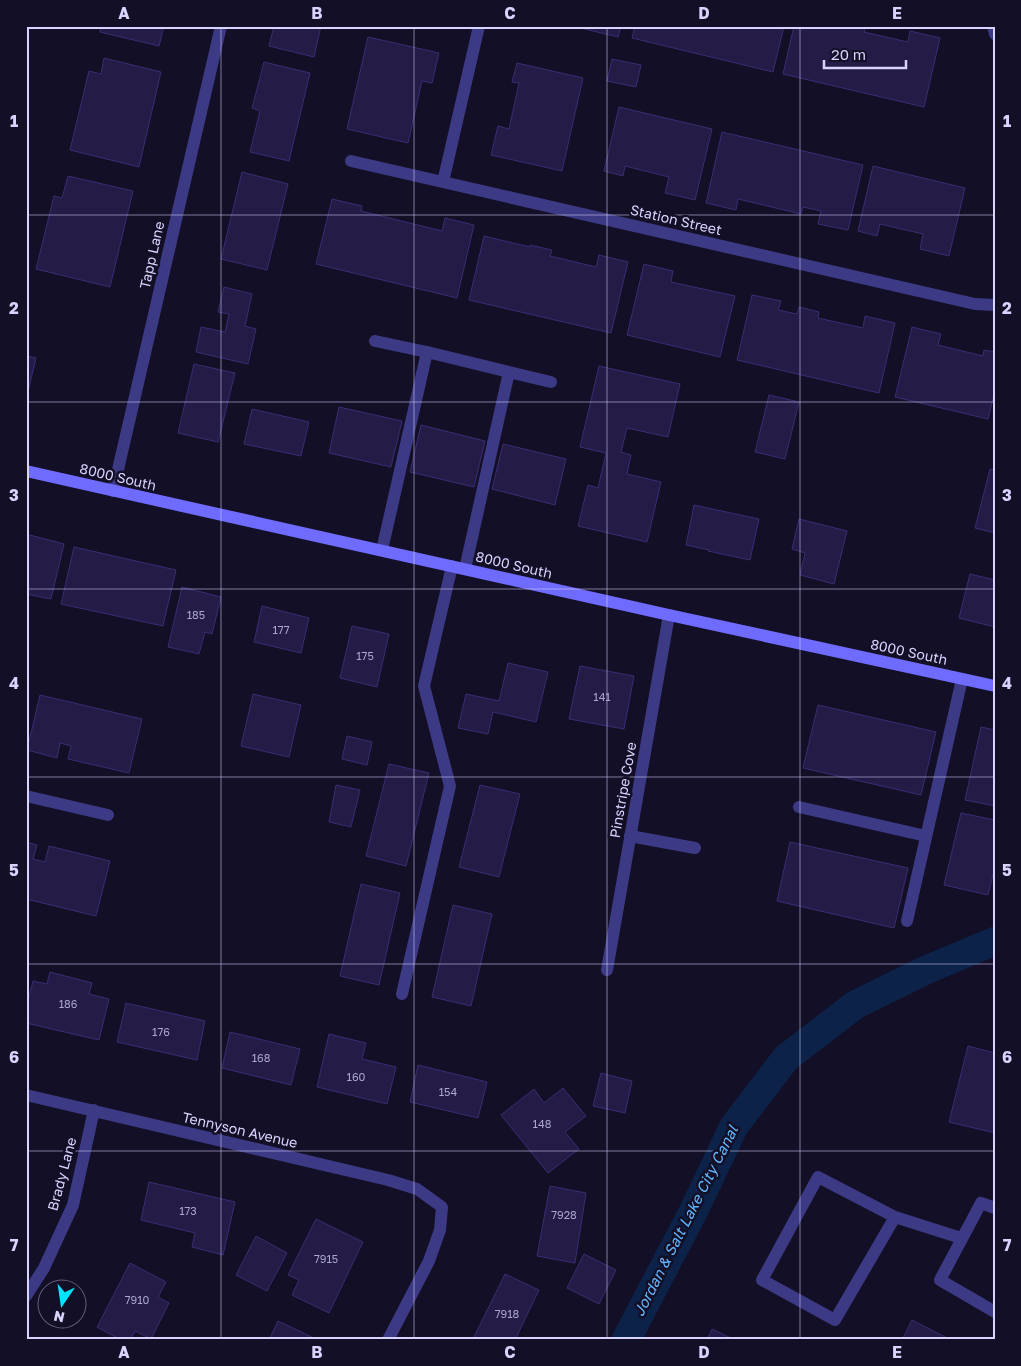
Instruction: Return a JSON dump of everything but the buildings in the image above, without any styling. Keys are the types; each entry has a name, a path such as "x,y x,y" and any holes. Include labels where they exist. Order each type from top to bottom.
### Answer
{"street":[{"name":"Tapp Lane","path":"113,491 221,26"},
{"path":"444,182 479,26"},
{"path":"993,26 995,34"},
{"name":"Station Street","path":"351,161 966,302 995,306"},
{"path":"375,341 551,382"},
{"path":"382,550 427,352"},
{"path":"465,569 509,372"},
{"name":"8000 South","path":"26,471 669,616 995,686"},
{"path":"402,994 450,786 424,686 452,566"},
{"name":"Pinstripe Cove","path":"607,970 669,616"},
{"path":"907,921 962,679"},
{"path":"26,796 108,815"},
{"path":"799,807 926,836"},
{"path":"630,836 696,848"},
{"name":"Tennyson Avenue","path":"26,1095 388,1180 417,1189 442,1207 440,1230 429,1261 388,1340"},
{"name":"Brady Lane","path":"26,1296 44,1268 73,1204 94,1110"},
{"path":"895,1217 836,1320 762,1280 818,1177 895,1217 961,1238"},
{"path":"995,1208 980,1203 940,1280 995,1312"}],"waterway":[{"name":"Jordan & Salt Lake City Canal","path":"626,1340 693,1212 734,1126 786,1058 855,1005 926,970 995,941"}]}
